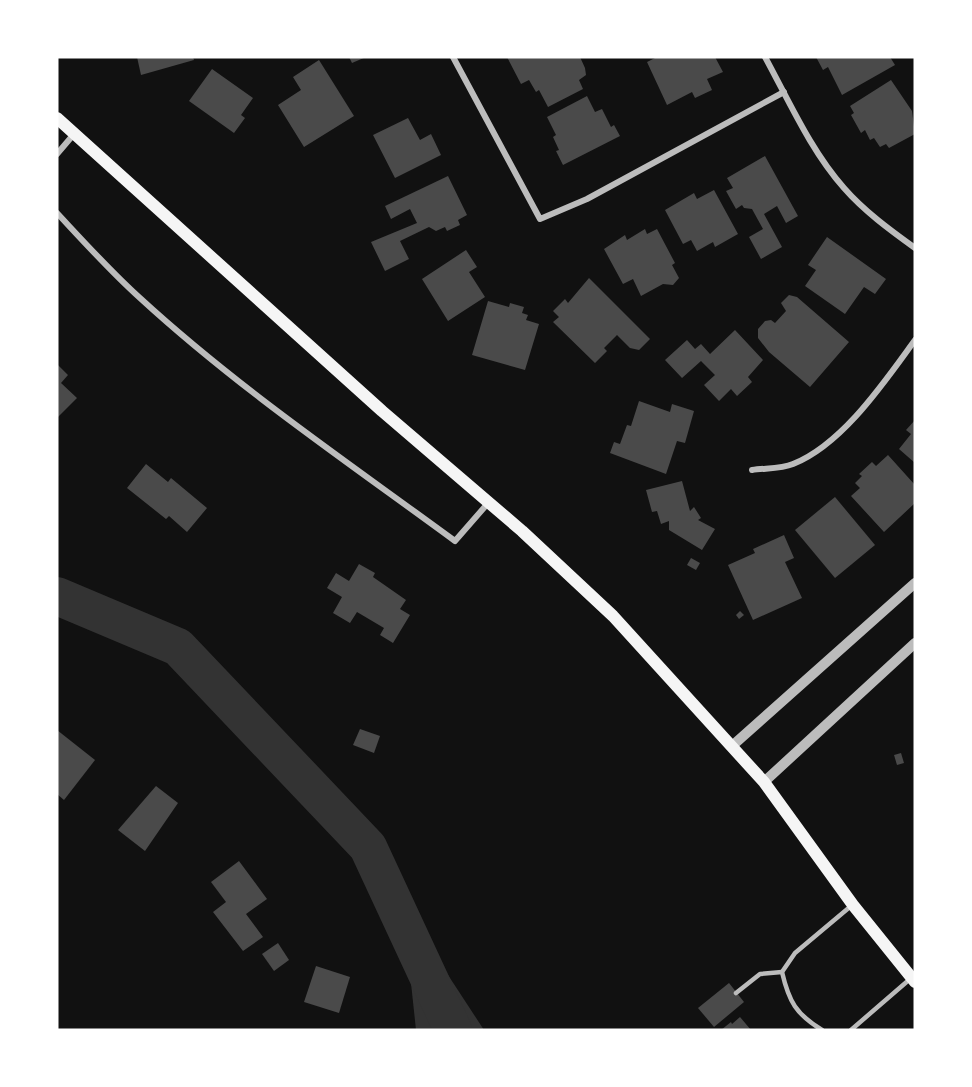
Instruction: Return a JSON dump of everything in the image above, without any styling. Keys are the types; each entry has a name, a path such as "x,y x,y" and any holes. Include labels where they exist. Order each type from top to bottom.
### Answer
{"main road":[{"path":"57,118 382,411 489,502 613,616 765,782 853,905 913,980"}],"street":[{"path":"453,57 540,219 587,199 784,92"},
{"path":"765,57 825,162 843,187 862,206 915,248"},
{"path":"57,154 74,134"},
{"path":"57,213 140,298 190,341 295,424 455,541 489,502"},
{"path":"752,470 792,465 813,453 857,415 915,340"},
{"path":"732,746 915,583"},
{"path":"765,782 915,643"}],"lane":[{"path":"822,1030 802,1018 787,995 782,972 795,953 853,905"},
{"path":"736,993 760,974 782,972"},
{"path":"851,1030 913,980"}],"shaded area":[{"path":"431,949 484,1030 416,1030 411,983"}],"building":[{"path":"137,57 193,57 194,60 141,75"},
{"path":"349,57 366,57 352,63"},
{"path":"507,57 580,57 586,75 579,80 583,89 548,107 539,90 536,92 529,80 521,84"},
{"path":"657,57 715,57 723,72 707,79 712,90 695,98 692,92 667,105 647,62"},
{"path":"816,57 890,57 895,65 842,95 828,67 823,70"},
{"path":"319,60 354,116 304,147 278,105 301,90 293,77"},
{"path":"212,69 253,98 241,115 245,118 234,133 189,101"},
{"path":"891,80 912,111 915,134 889,148 886,144 880,147 874,138 870,140 865,130 861,133 851,115 854,113 850,106"},
{"path":"587,96 595,112 602,109 611,127 614,125 620,136 563,165 556,151 559,150 553,137 556,135 547,117"},
{"path":"408,118 420,140 431,134 441,155 395,178 373,135"},
{"path":"765,156 798,216 786,223 777,206 764,214 782,247 761,259 749,237 763,229 752,209 744,208 742,205 736,209 726,191 733,188 727,178"},
{"path":"448,176 467,215 458,220 460,225 447,231 445,227 436,231 429,227 400,241 409,259 385,271 371,242 417,223 410,209 391,219 385,206"},
{"path":"714,190 738,234 715,247 713,242 697,251 691,240 683,244 665,210 694,193 697,199"},
{"path":"645,229 647,234 657,229 675,263 672,265 679,278 673,285 663,284 641,296 633,279 623,284 604,249 625,235 627,240"},
{"path":"827,237 886,279 875,294 864,287 845,314 805,286 816,270 808,265"},
{"path":"466,250 477,267 469,272 485,297 448,321 422,279"},
{"path":"589,278 650,339 639,350 630,348 617,335 604,348 607,351 595,363 553,322 559,317 553,311 565,299 568,303"},
{"path":"789,295 797,297 849,342 810,387 769,352 758,338 758,329 765,321 771,320 775,323 786,311 781,303"},
{"path":"488,301 509,307 510,303 524,307 522,313 528,315 526,320 539,324 525,370 472,355"},
{"path":"735,330 763,360 748,377 752,382 737,396 731,389 719,401 704,385 715,375 701,361 682,378 665,360 687,340 695,349 701,344 710,354"},
{"path":"57,364 68,375 61,383 77,398 58,417"},
{"path":"639,401 670,412 672,404 694,411 685,443 677,441 666,474 610,453 614,442 620,444 627,425 631,426"},
{"path":"915,420 915,463 899,449 911,434 906,430"},
{"path":"888,455 915,485 915,503 884,532 851,496 860,488 855,483 862,476 859,474 872,462 876,466"},
{"path":"146,464 168,482 171,478 207,508 187,532 169,516 166,519 127,488"},
{"path":"682,481 690,511 694,507 701,518 698,520 715,529 702,550 669,530 669,521 661,524 657,511 652,512 646,490"},
{"path":"835,497 875,545 835,578 795,530"},
{"path":"784,535 794,558 785,562 802,598 753,620 728,565 755,553 753,549"},
{"path":"691,558 700,563 696,570 687,565"},
{"path":"359,564 375,573 373,577 406,600 400,609 410,615 393,643 380,635 384,628 357,612 350,623 333,613 342,597 327,588 336,573 349,581"},
{"path":"740,611 744,615 739,619 736,615"},
{"path":"360,729 380,736 374,753 353,745"},
{"path":"57,730 95,760 64,800 57,794"},
{"path":"901,753 904,763 897,765 894,755"},
{"path":"156,786 178,803 145,851 118,830"},
{"path":"239,861 267,899 246,914 263,937 243,951 213,912 226,902 211,882"},
{"path":"278,943 289,960 274,971 262,954"},
{"path":"316,966 350,977 339,1013 304,1002"},
{"path":"729,983 744,1002 714,1027 698,1008"},
{"path":"740,1017 751,1030 721,1030 731,1022 732,1024"}],"waterway":[{"path":"57,596 178,647 368,847 453,1030"}]}
